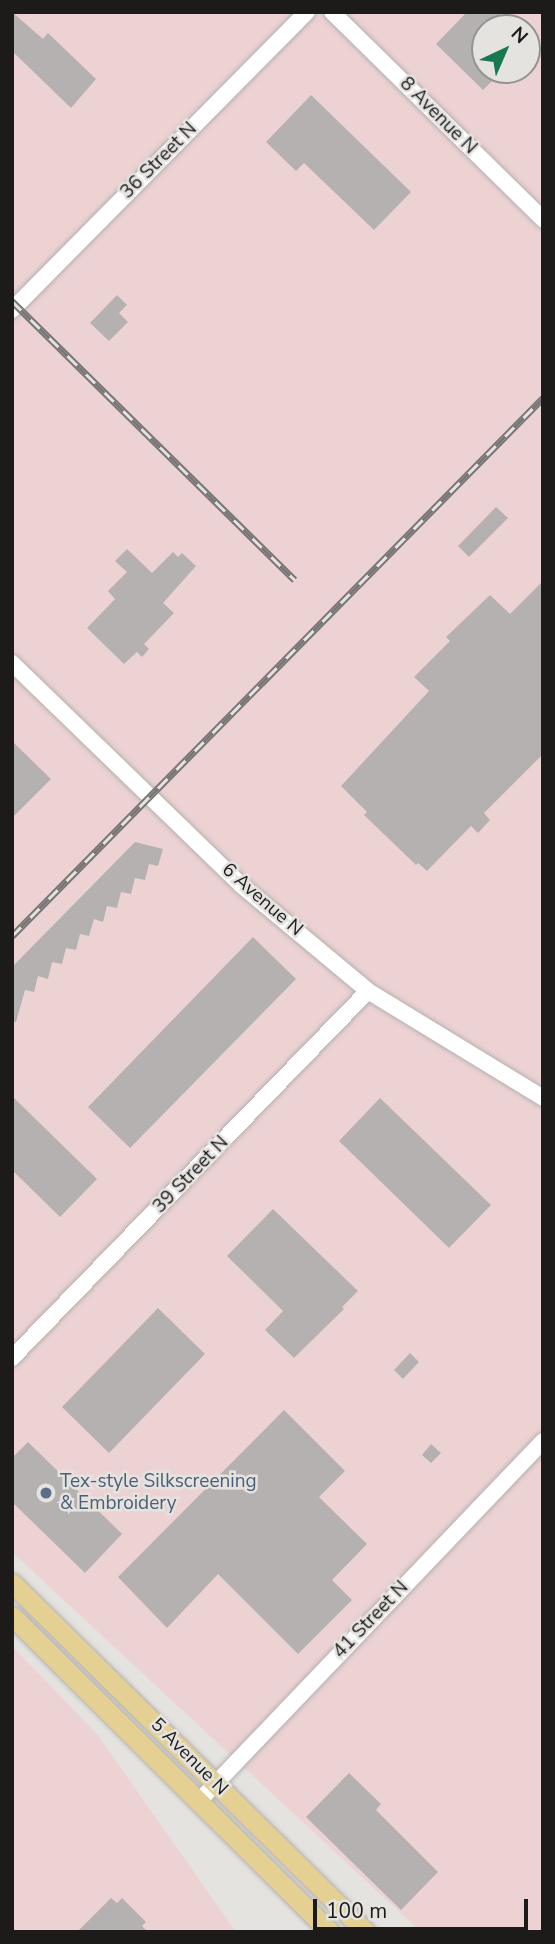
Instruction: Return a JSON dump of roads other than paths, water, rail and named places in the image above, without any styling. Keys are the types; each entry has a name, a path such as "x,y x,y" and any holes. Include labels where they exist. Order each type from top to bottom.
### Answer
{"main road":[{"name":"5 Avenue N","path":"12,1583 366,1932"},
{"name":"5 Avenue N","path":"12,1616 330,1932"}],"street":[{"name":"36 Street N","path":"12,310 307,12"},
{"name":"8 Avenue N","path":"332,12 543,219"},
{"name":"6 Avenue N","path":"12,663 241,885 368,991 543,1098"},
{"name":"39 Street N","path":"12,1358 368,991"},
{"name":"41 Street N","path":"200,1800 543,1441"}],"railway":[{"path":"12,301 295,580"},
{"path":"12,936 543,398"}],"place":[{"name":"Tex-style Silkscreening & Embroidery","path":"46,1493"}]}
